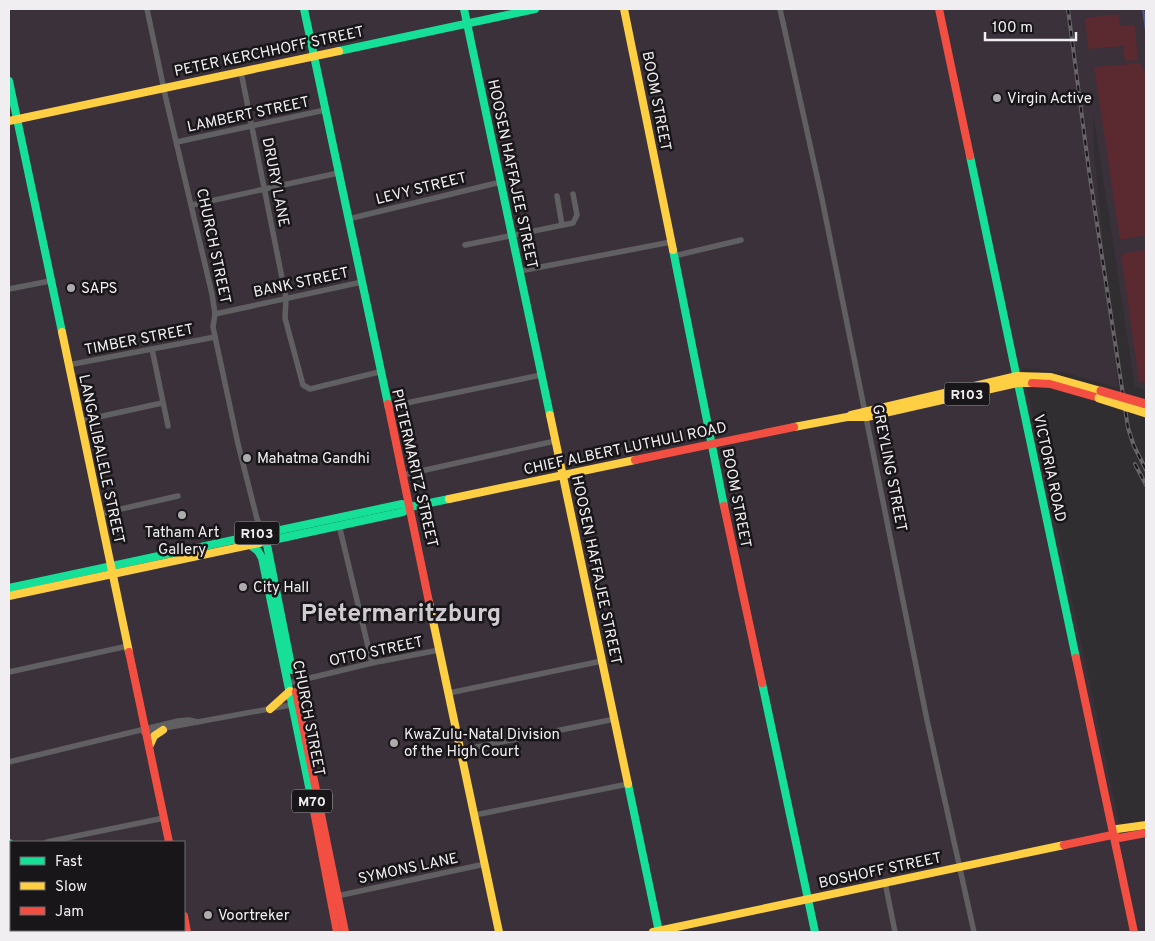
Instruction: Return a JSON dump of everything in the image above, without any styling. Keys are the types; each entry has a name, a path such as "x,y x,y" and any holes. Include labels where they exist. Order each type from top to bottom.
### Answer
{"street":[{"name":"CHURCH STREET","path":"148,9 215,314 213,327 215,337 261,535 291,685"},
{"name":"PIETERMARITZ STREET","path":"304,9 362,282 379,372 410,506 499,932"},
{"name":"HOOSEN HAFFAJEE STREET","path":"464,9 615,719 657,932"},
{"name":"PETER KERCHHOFF STREET","path":"13,120 535,9"},
{"name":"BOOM STREET","path":"624,9 712,443 815,932"},
{"name":"GREYLING STREET","path":"780,9 866,413 924,702 974,932"},
{"name":"VICTORIA ROAD","path":"939,9 1116,834 1134,932"},
{"name":"DRURY LANE","path":"241,72 286,298 285,318 304,387 310,388 379,372"},
{"name":"LANGALIBALELE STREET","path":"9,81 13,120 50,281 169,841"},
{"name":"LAMBERT STREET","path":"177,142 324,110"},
{"path":"192,206 338,173"},
{"name":"LEVY STREET","path":"348,219 501,182"},
{"path":"464,245 573,223 578,215 574,194"},
{"path":"557,196 562,225"},
{"path":"674,256 741,240"},
{"path":"520,272 671,242"},
{"path":"9,289 50,281"},
{"name":"BANK STREET","path":"215,314 362,282"},
{"name":"TIMBER STREET","path":"68,365 215,337"},
{"path":"152,349 168,426"},
{"path":"387,407 542,376"},
{"name":"R103","path":"1017,379 1051,377 1146,413"},
{"name":"CHIEF ALBERT LUTHULI ROAD","path":"9,596 261,535 402,504 410,506 847,417 1017,379"},
{"name":"R103","path":"1100,395 1146,404"},
{"path":"80,421 162,403"},
{"path":"403,475 556,441"},
{"path":"99,514 178,496"},
{"name":"CHIEF ALBERT LUTHULI ROAD","path":"9,588 112,571 250,544 261,535 339,525 403,512 410,506"},
{"path":"339,525 372,663"},
{"name":"CHURCH STREET","path":"250,544 258,551 262,558 296,704 344,932"},
{"path":"9,672 128,646"},
{"name":"OTTO STREET","path":"291,685 372,663 439,650"},
{"path":"449,693 602,661"},
{"path":"270,709 291,685"},
{"name":"CHURCH STREET","path":"296,704 337,932"},
{"path":"145,731 163,730 296,704"},
{"path":"462,750 615,719"},
{"path":"9,762 189,720 197,722"},
{"path":"150,747 154,736 163,730"},
{"path":"475,815 628,784"},
{"path":"52,841 164,818"},
{"path":"1116,834 1146,824"},
{"path":"1116,834 1146,832"},
{"name":"BOSHOFF STREET","path":"657,932 1116,834"},
{"name":"SYMONS LANE","path":"337,896 485,864"},
{"path":"885,882 895,932"}],"shaded area":[{"path":"9,9 1146,9 1146,390 1135,387 1093,112 1094,152 1118,388 1066,373 1023,368 1123,841 1146,836 1146,932 9,932"},
{"path":"1118,14 1120,26 1135,25 1138,60 1125,61 1123,46 1088,49 1085,18"},
{"path":"1140,63 1146,76 1146,235 1120,240 1094,67"},
{"path":"1146,250 1146,383 1139,381 1121,254"}],"waterway":[{"path":"1143,9 1146,30"}],"railway":[{"path":"1068,9 1089,171 1128,428 1134,446 1146,470"},
{"path":"1135,464 1146,485"}],"traffic: fast":[{"path":"304,9 388,404"},
{"path":"464,9 550,415"},
{"path":"339,51 535,9"},
{"path":"9,81 62,332"},
{"path":"970,156 1076,658"},
{"path":"673,250 724,506"},
{"path":"9,588 402,504 410,507 449,499"},
{"path":"259,543 403,512 410,507"},
{"path":"266,540 292,670"},
{"path":"249,544 258,551 262,558 313,806"},
{"path":"762,683 815,932"},
{"path":"628,784 659,932"},
{"path":"9,843 10,848"}],"traffic: slow":[{"path":"624,9 673,250"},
{"path":"9,121 339,51"},
{"path":"62,332 129,652"},
{"path":"851,415 1017,376 1051,377 1101,391"},
{"path":"794,427 847,417 867,417 1018,383 1032,383"},
{"path":"1099,398 1146,413"},
{"path":"550,415 628,784"},
{"path":"449,499 635,460"},
{"path":"9,596 259,543"},
{"path":"429,602 499,932"},
{"path":"270,709 290,691"},
{"path":"150,745 154,736 163,730"},
{"path":"1112,835 1117,829 1146,825"},
{"path":"653,932 1064,845"}],"traffic: jam":[{"path":"939,9 970,156"},
{"path":"1032,383 1050,384 1099,398"},
{"path":"1101,391 1146,404"},
{"path":"388,404 429,602"},
{"path":"635,460 794,427"},
{"path":"724,506 762,683"},
{"path":"129,652 169,841"},
{"path":"1076,658 1134,932"},
{"path":"296,692 345,932"},
{"path":"313,806 337,932"},
{"path":"1064,845 1112,835 1119,838 1146,833"},
{"path":"185,921 187,932"}],"place":[{"name":"Virgin Active","path":"997,98"},
{"name":"SAPS","path":"71,288"},
{"name":"Mahatma Gandhi","path":"247,458"},
{"name":"Tatham Art Gallery","path":"182,515"},
{"name":"City Hall","path":"243,587"},
{"name":"KwaZulu-Natal Division of the High Court","path":"394,743"},
{"name":"Voortreker","path":"208,915"}],"district":[{"name":"Pietermaritzburg","path":"401,612"}]}
